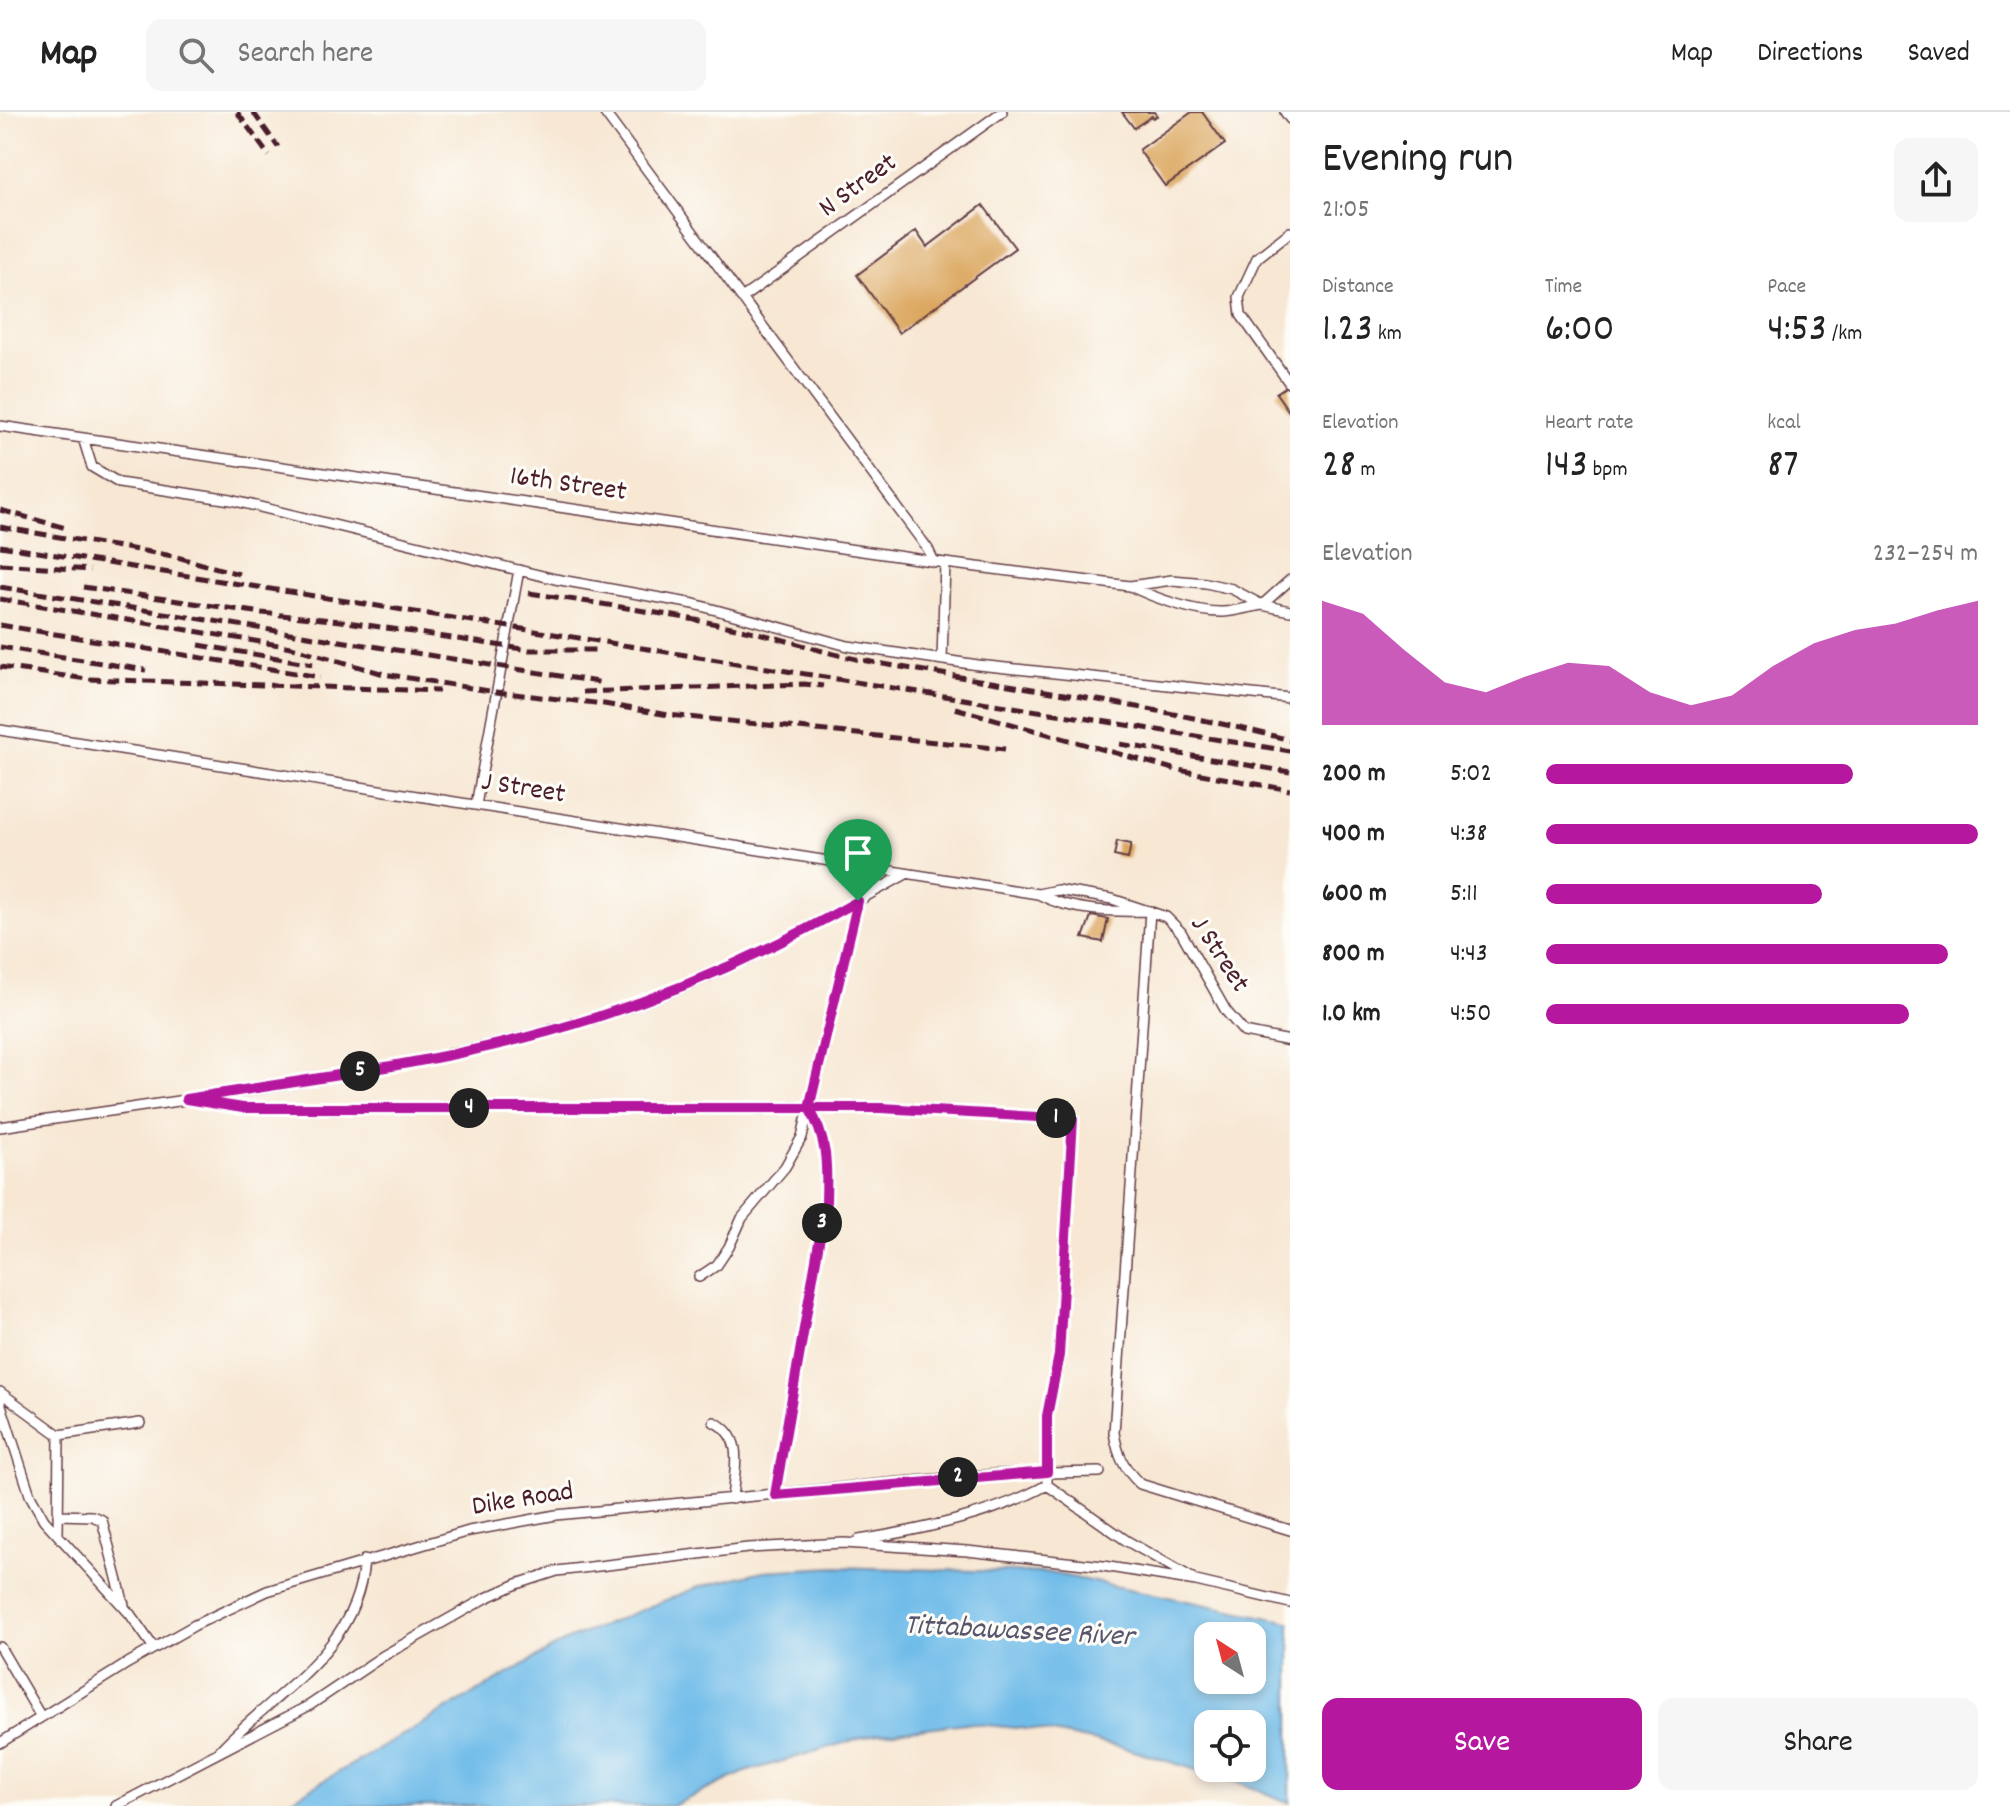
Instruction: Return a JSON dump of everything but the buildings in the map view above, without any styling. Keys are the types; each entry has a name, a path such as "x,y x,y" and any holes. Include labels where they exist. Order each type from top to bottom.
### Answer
{"lane":[{"path":"604,112 928,549 934,562"},
{"name":"N Street","path":"742,298 1002,112"},
{"path":"1285,112 1290,119"},
{"path":"1290,232 1257,258 1239,297 1241,315 1290,384"},
{"name":"16th Street","path":"0,426 934,562 1130,586 1172,580 1206,583 1232,589 1262,605 1290,611"},
{"path":"83,438 92,467 119,483 231,500 519,570 694,604 848,646 942,660 1290,698"},
{"path":"942,660 945,563"},
{"path":"476,805 519,570"},
{"path":"1262,605 1290,580"},
{"name":"16th Street","path":"1130,586 1149,596 1204,610 1222,612 1262,605"},
{"name":"J Street","path":"0,730 1038,894 1056,904 1109,912 1150,911 1166,917 1181,932 1226,1011 1244,1032 1290,1041"},
{"path":"0,1127 388,1066 490,1045 595,1018 756,956 907,873"},
{"path":"699,1277 717,1265 742,1218 785,1167 802,1137 858,901"},
{"path":"1150,911 1114,1433 1117,1452 1125,1470 1140,1484 1290,1530"},
{"path":"186,1099 243,1108 881,1108 1073,1119 1059,1355 1047,1416 1047,1485"},
{"path":"775,1495 826,1202 827,1164 822,1129 809,1108"},
{"path":"0,1392 59,1435 140,1423"},
{"path":"0,1402 30,1495 44,1520 124,1607 154,1648"},
{"path":"714,1422 729,1429 735,1444 732,1499"},
{"path":"58,1535 59,1435"},
{"name":"Dike Road","path":"0,1743 154,1648 267,1591 469,1531 556,1515 1047,1472 1100,1472"},
{"path":"844,1543 925,1527 1026,1497 1047,1485"},
{"path":"1047,1485 1127,1541 1196,1581"},
{"path":"58,1515 92,1516 102,1520 124,1607"},
{"path":"116,1806 310,1705 383,1656 517,1584 557,1571 748,1548 844,1543 967,1551 1103,1566 1196,1581 1290,1603"},
{"path":"214,1756 329,1646 356,1606 363,1584 364,1560"},
{"path":"0,1647 41,1717"}],"water":[{"name":"Tittabawassee River","path":"834,1567 1051,1573 1290,1622 1290,1803 1236,1782 1266,1782 1266,1710 1194,1710 1194,1769 1121,1747 1038,1730 965,1723 872,1735 745,1772 672,1806 280,1806 565,1641 698,1587 763,1571"}],"railway":[{"path":"237,112 269,156"},
{"path":"253,112 278,147"},
{"path":"0,510 66,528"},
{"path":"0,527 173,556 239,574"},
{"path":"0,546 1290,751"},
{"path":"0,564 90,570"},
{"path":"0,587 604,683"},
{"path":"83,587 341,621 529,650 595,650"},
{"path":"529,593 695,620 861,660 1130,706 1290,740"},
{"path":"0,599 291,647 384,674 496,692 669,715 1005,749"},
{"path":"0,625 320,677"},
{"path":"199,645 313,664"},
{"path":"0,647 146,670"},
{"path":"0,667 87,679 439,691"},
{"path":"583,692 804,684 823,686"},
{"path":"955,708 1173,769 1290,790"},
{"path":"1120,744 1290,772"}],"route":[{"path":"858,901 756,956 595,1018 490,1045 388,1066 186,1099 243,1108 809,1108 822,1129 827,1164 826,1202 775,1495 1047,1472 1047,1416 1059,1355 1073,1119 881,1108 809,1108 858,901"}]}
